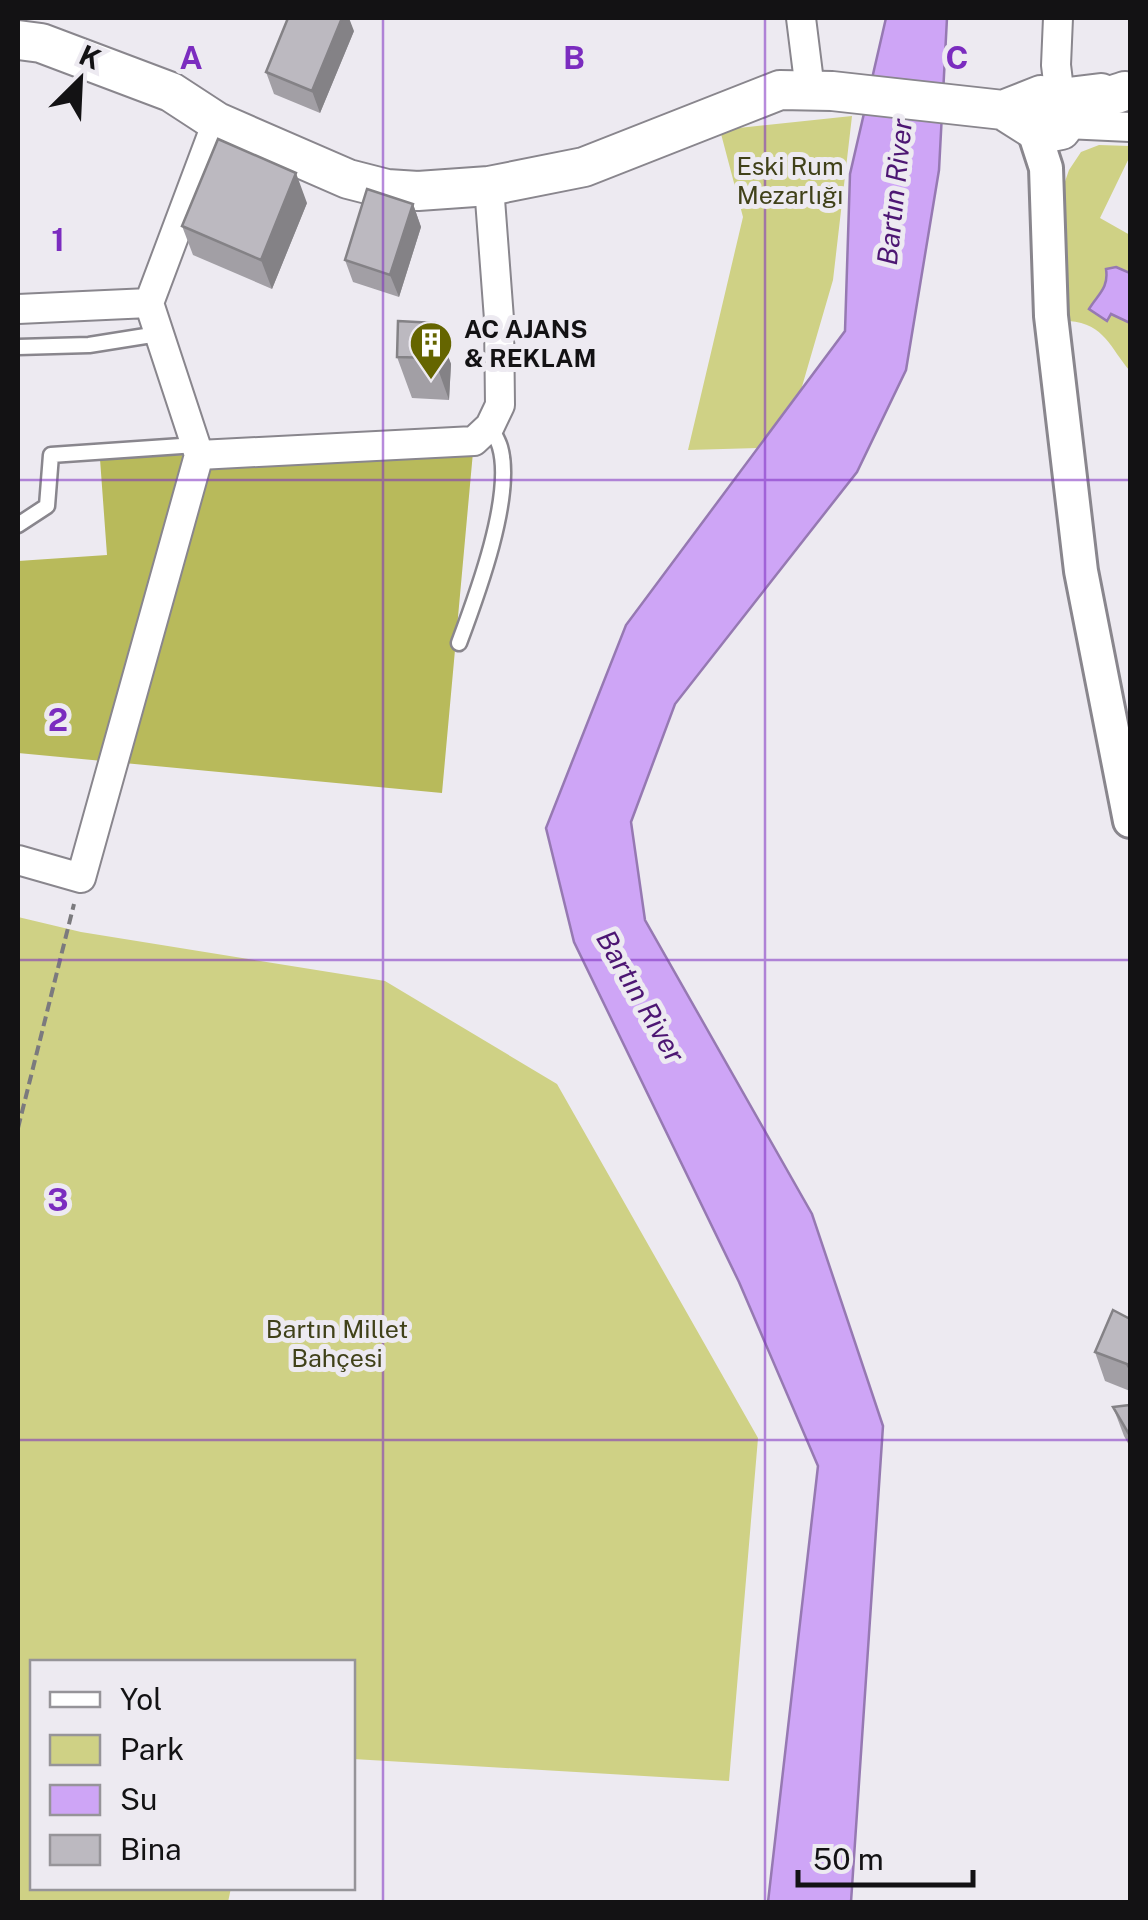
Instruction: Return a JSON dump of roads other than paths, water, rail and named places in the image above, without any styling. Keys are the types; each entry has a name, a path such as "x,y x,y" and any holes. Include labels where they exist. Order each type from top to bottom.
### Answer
{"main road":[{"path":"18,40 41,43 171,92 217,122 348,179 387,189 418,191 489,186 584,168 780,90 1045,109 1129,103"}],"street":[{"path":"801,18 821,91"},
{"path":"1058,18 1045,109 1051,316 1080,571 1130,821"},
{"path":"18,860 81,878 198,450 149,304 217,122"},
{"path":"198,450 474,442 490,426 500,405 489,186"},
{"path":"18,309 149,304"}],"lane":[{"path":"18,347 89,344 158,334"},
{"path":"459,642 480,585 502,477 500,447 490,426"},
{"path":"18,525 48,506 52,454 198,450"}],"water":[{"name":"Bartın River","path":"886,18 947,18 939,170 906,370 857,472 675,704 631,822 645,920 812,1214 883,1426 851,1902 768,1902 818,1466 739,1282 574,942 546,828 626,625 845,331 850,174"},
{"path":"1116,267 1130,273 1130,323 1111,314 1107,321 1089,309 1104,286 1106,269"}],"place":[{"name":"AC AJANS & REKLAM","path":"431,381"}],"park label":[{"name":"Eski Rum Mezarlığı","path":"790,180"},
{"name":"Bartın Millet Bahçesi","path":"337,1344"}]}
